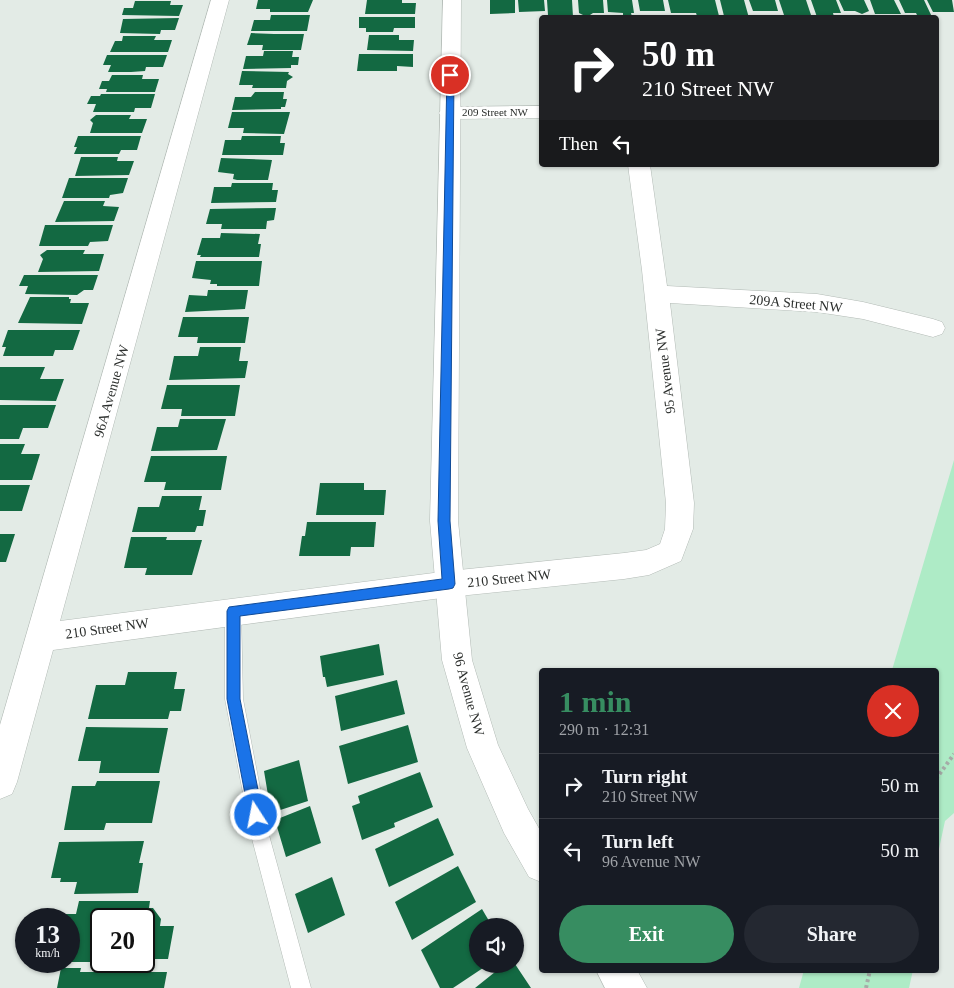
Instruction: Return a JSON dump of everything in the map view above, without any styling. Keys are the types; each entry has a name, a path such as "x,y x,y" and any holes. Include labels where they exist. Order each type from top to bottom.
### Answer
{"street":[{"name":"96A Avenue NW","path":"0,782 220,0"},
{"name":"96 Avenue NW","path":"452,0 444,521 449,584 457,660 483,748 516,822 539,862"},
{"name":"209 Street NW","path":"449,113 539,112"},
{"name":"95 Avenue NW","path":"639,167 680,503 679,529 671,552 649,562"},
{"name":"209A Street NW","path":"656,294 792,301 840,306 886,315 933,328"},
{"name":"210 Street NW","path":"42,637 449,584 649,562"},
{"path":"616,973 628,988"}],"lane":[{"path":"234,611 234,699 260,835 301,988"}],"path":[{"path":"939,775 954,754"},
{"path":"866,988 869,973"}],"green space":[{"path":"954,460 954,813 945,821 939,849 939,668 893,668"},
{"path":"803,973 912,973 909,988 799,988"}],"building":[{"path":"258,0 313,0 308,12 270,12 270,9 256,9"},
{"path":"367,0 402,0 402,3 416,3 415,14 365,14"},
{"path":"490,0 515,0 515,13 490,14"},
{"path":"518,0 544,0 545,11 519,12"},
{"path":"547,0 572,0 573,15 548,15"},
{"path":"578,0 603,0 604,13 583,15 579,13"},
{"path":"607,0 632,0 634,13 631,13 632,15 608,12"},
{"path":"638,0 663,0 665,11 640,11"},
{"path":"668,0 715,0 719,15 697,15 696,13 671,13"},
{"path":"720,0 744,0 748,15 724,15"},
{"path":"749,0 775,0 778,11 753,11"},
{"path":"779,0 806,0 811,15 784,15"},
{"path":"811,0 836,0 841,13 833,13 834,15 816,15"},
{"path":"839,0 864,0 869,11 862,14 855,11 844,11"},
{"path":"870,0 894,0 901,14 875,14"},
{"path":"899,0 924,0 931,15 917,15 916,13 905,13"},
{"path":"927,0 952,0 954,12 933,12"},
{"path":"135,1 171,1 170,5 183,5 179,16 122,15 124,8 133,8"},
{"path":"271,15 310,15 307,31 251,31 254,20 270,20"},
{"path":"359,17 415,17 415,28 394,28 393,32 366,32 366,28 359,28"},
{"path":"179,18 175,30 161,30 160,34 120,33 123,19"},
{"path":"251,33 304,34 301,50 262,50 263,45 247,45"},
{"path":"369,35 399,35 399,40 414,40 413,51 367,50"},
{"path":"123,36 156,36 154,40 172,40 168,52 110,52 115,41 122,41"},
{"path":"264,51 293,51 292,57 299,57 298,65 291,65 291,68 243,69 246,56 263,56"},
{"path":"359,54 413,54 413,67 397,66 397,71 357,71"},
{"path":"107,55 167,55 163,67 146,67 145,71 108,72 111,65 103,65"},
{"path":"242,71 289,72 288,74 293,77 287,81 286,88 252,88 253,85 239,85"},
{"path":"112,75 143,75 142,79 159,79 155,92 106,92 107,89 99,89 102,81 109,81"},
{"path":"255,92 284,92 283,99 287,99 285,107 281,107 281,109 232,110 235,97 251,97"},
{"path":"101,94 155,94 151,108 135,108 134,112 93,112 96,104 87,104 91,96 100,96"},
{"path":"232,112 290,112 284,134 243,133 244,128 228,128"},
{"path":"96,115 131,115 129,119 147,119 142,133 90,133 93,123 90,120"},
{"path":"78,136 141,136 137,150 121,150 119,154 74,154 77,147 74,147"},
{"path":"242,136 281,136 280,143 285,143 283,155 222,155 225,140 241,140"},
{"path":"81,157 118,157 117,161 134,161 129,175 75,176"},
{"path":"221,158 272,160 268,180 237,180 233,179 234,174 218,172"},
{"path":"69,178 128,178 123,193 110,195 109,198 62,198"},
{"path":"232,183 273,183 272,190 278,190 276,202 211,203 214,187 231,187"},
{"path":"64,201 105,201 103,206 119,207 114,221 55,222"},
{"path":"276,208 274,220 267,221 266,229 221,229 222,224 206,224 210,209"},
{"path":"45,225 113,225 108,241 90,242 88,246 39,246"},
{"path":"221,233 260,234 258,244 261,244 259,257 200,257 201,255 197,255 202,238 220,238"},
{"path":"47,250 85,250 83,254 104,254 99,271 38,272 43,259 40,255"},
{"path":"196,261 262,261 259,286 217,286 217,284 210,284 211,280 192,278"},
{"path":"24,275 98,275 93,290 84,290 77,295 25,294 28,286 19,286"},
{"path":"208,290 248,290 245,309 185,312 189,295 207,296"},
{"path":"30,297 69,297 71,299 70,303 89,303 82,324 18,323"},
{"path":"183,317 249,317 245,343 197,343 198,337 178,337"},
{"path":"8,330 80,330 73,350 55,350 53,356 3,356 6,347 2,347"},
{"path":"200,347 241,347 239,361 248,361 245,378 169,380 174,356 198,356"},
{"path":"0,367 45,367 40,379 64,379 56,401 0,400"},
{"path":"167,385 240,385 235,416 181,416 182,409 161,409"},
{"path":"0,405 56,405 48,428 23,428 19,439 0,439"},
{"path":"180,419 226,419 217,450 151,451 157,427 178,427"},
{"path":"0,444 25,444 21,454 40,454 32,480 0,480"},
{"path":"151,456 227,456 221,490 164,490 166,482 144,482"},
{"path":"320,483 364,483 364,490 386,490 384,515 316,515"},
{"path":"0,485 30,485 22,511 0,511"},
{"path":"162,496 202,496 199,510 206,510 203,526 197,526 195,532 132,532 138,507 159,507"},
{"path":"307,522 376,522 374,547 351,547 350,556 299,556 302,536 305,536"},
{"path":"0,534 15,534 6,562 0,562"},
{"path":"131,537 167,537 166,540 202,540 192,575 145,575 147,568 124,568"},
{"path":"379,644 384,675 327,687 325,677 323,677 320,656"},
{"path":"128,672 177,672 174,689 185,689 181,711 170,711 168,719 88,719 96,685 125,685"},
{"path":"397,680 405,714 341,731 335,696"},
{"path":"408,725 418,762 348,784 339,746"},
{"path":"86,727 168,728 159,773 99,773 101,761 78,761"},
{"path":"299,760 308,801 271,813 264,771"},
{"path":"420,772 433,807 394,823 395,827 362,840 352,806 360,803 358,796"},
{"path":"97,781 160,781 152,823 106,823 104,830 64,830 72,786 95,786"},
{"path":"310,806 321,843 286,857 275,820"},
{"path":"438,818 454,855 389,887 375,849"},
{"path":"144,841 139,863 143,863 138,893 74,894 77,882 60,882 61,878 51,878 59,842"},
{"path":"458,866 476,902 412,940 395,902"},
{"path":"332,877 345,915 308,933 295,894"},
{"path":"79,901 150,901 149,908 90,908 90,962 80,962 80,908 77,908"},
{"path":"482,909 487,918 469,918 469,973 476,973 453,988 440,988 421,950"},
{"path":"155,911 161,919 160,926 174,926 168,959 155,959"},
{"path":"167,972 164,988 57,988 60,973"},
{"path":"494,973 521,973 531,988 475,988"}],"route":[{"path":"256,815 234,699 234,611 449,584 444,521 450,75"}]}
